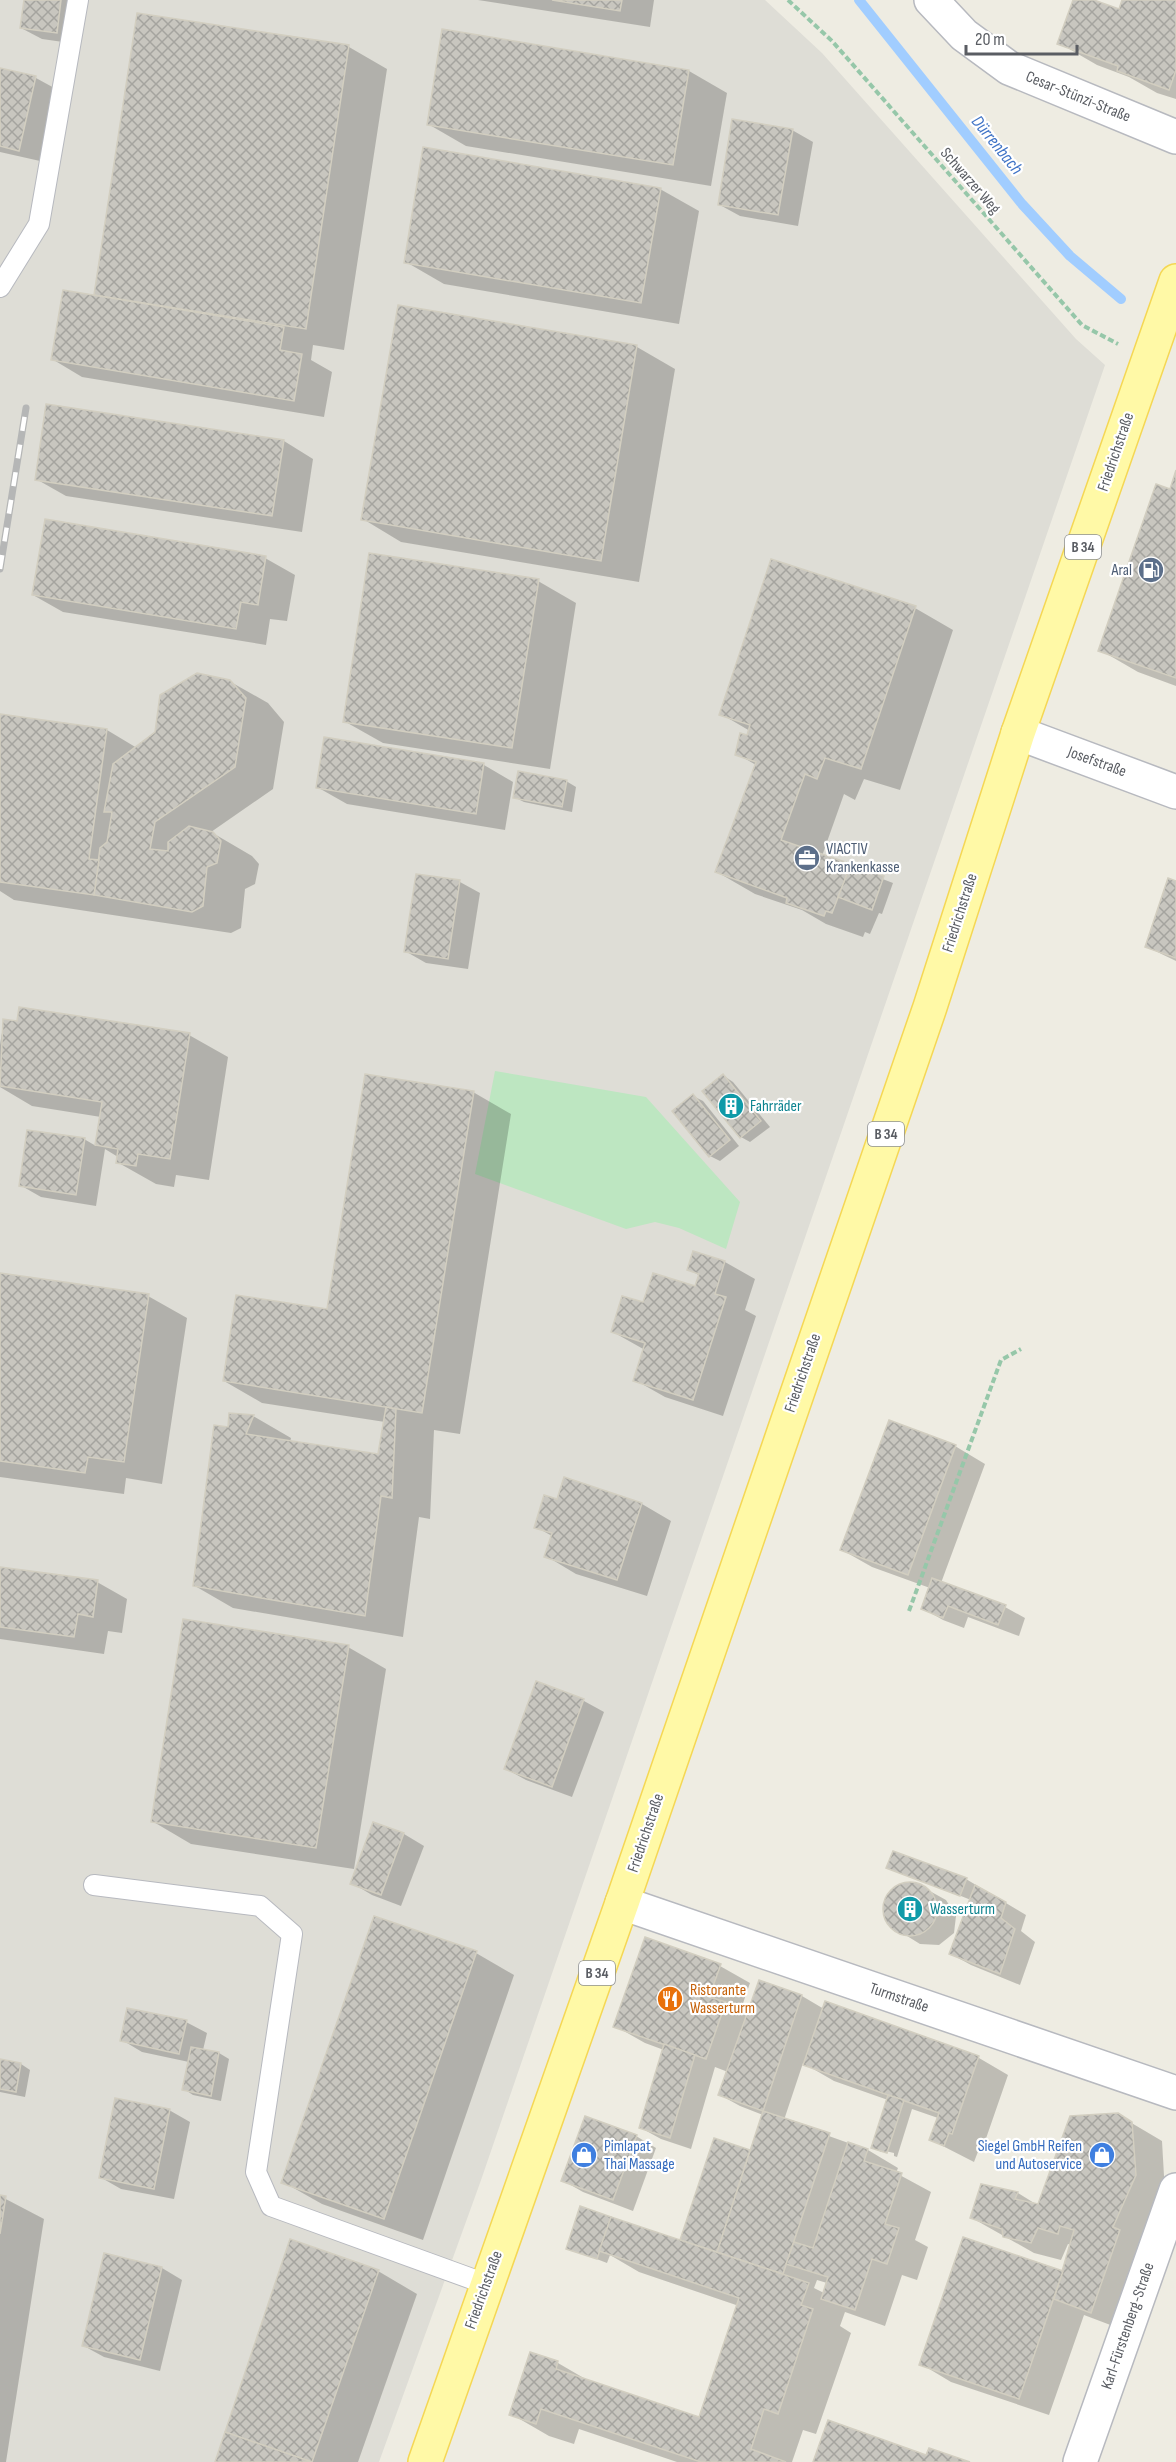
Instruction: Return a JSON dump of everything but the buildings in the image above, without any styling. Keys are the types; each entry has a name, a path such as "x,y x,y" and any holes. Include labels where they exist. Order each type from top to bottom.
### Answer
{"main road":[{"name":"Friedrichstraße","path":"424,2462 622,1903 930,1007 1018,733 1176,281"}],"street":[{"name":"Cesar-Stünzi-Straße","path":"931,0 964,35 1009,68 1176,137"},
{"name":"Josefstraße","path":"1018,733 1176,792"},
{"name":"Turmstraße","path":"622,1903 1176,2093"},
{"name":"Karl-Fürstenberg-Straße","path":"1080,2462 1176,2190"}],"lane":[{"path":"0,287 39,225 78,0"},
{"path":"94,1885 260,1906 292,1934 256,2172 271,2206 486,2284"}],"path":[{"name":"Schwarzer Weg","path":"788,0 832,41 1082,324 1148,360"},
{"path":"909,1611 1001,1360 1021,1349"}],"shaded area":[{"path":"0,0 765,0 822,53 1076,339 1105,365 480,2183 379,2462 0,2462"}],"green space":[{"path":"495,1071 646,1097 740,1202 726,1249 679,1228 655,1222 626,1229 475,1174"}],"waterway":[{"name":"Dürrenbach","path":"859,0 1022,204 1070,256 1121,299"}],"railway":[{"path":"0,569 26,408"}],"place":[{"name":"Aral","path":"1151,570"},
{"name":"VIACTIV Krankenkasse","path":"807,858"},
{"name":"Fahrräder","path":"731,1106"},
{"name":"Wasserturm","path":"910,1909"},
{"name":"Ristorante Wasserturm","path":"670,1999"},
{"name":"Pimlapat Thai Massage","path":"584,2155"},
{"name":"Siegel GmbH Reifen und Autoservice","path":"1102,2155"}]}
